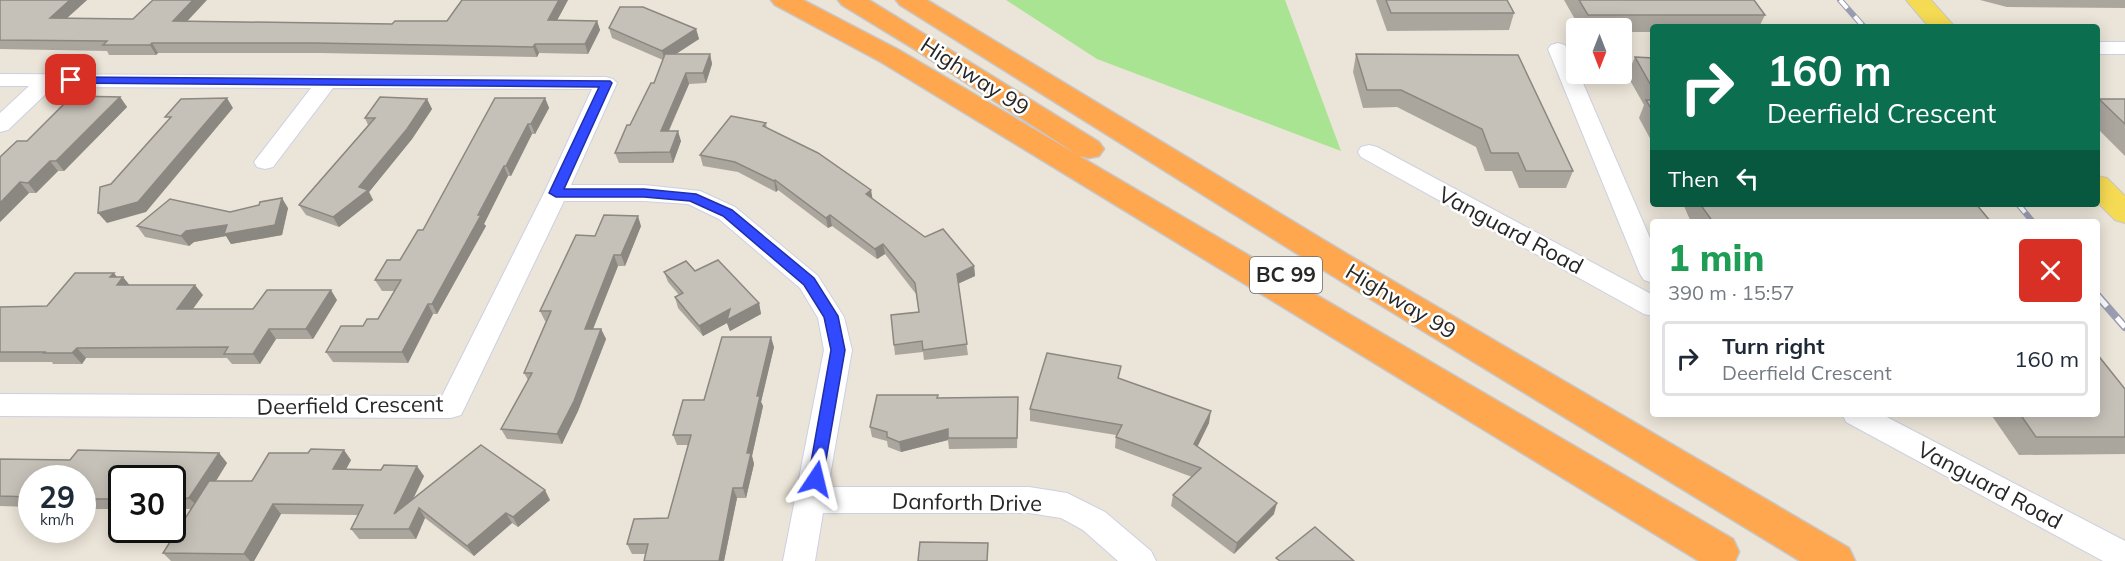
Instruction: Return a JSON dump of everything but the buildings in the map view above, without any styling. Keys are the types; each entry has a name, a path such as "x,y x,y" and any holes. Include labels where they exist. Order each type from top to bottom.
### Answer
{"highway":[{"path":"784,0 890,56 1726,556"},
{"name":"Highway 99","path":"852,0 928,46 1726,556"},
{"name":"Highway 99","path":"909,0 1340,265 1834,561"},
{"path":"944,0 1340,265"}],"main road":[{"path":"1918,0 1940,24"},
{"path":"2100,188 2125,213"}],"street":[{"path":"2100,48 2125,48"},
{"path":"1558,49 1650,267"},
{"path":"0,80 327,81"},
{"path":"0,125 48,80"},
{"path":"265,162 327,81"},
{"name":"Deerfield Crescent","path":"0,405 451,407 556,193 606,83 327,81"},
{"name":"Vanguard Road","path":"1369,152 1650,305"},
{"path":"556,193 644,193 692,197 727,213 809,282 831,316 838,350 800,561"},
{"name":"Vanguard Road","path":"1862,417 2125,557"},
{"name":"Danforth Drive","path":"812,500 1029,500 1067,506 1094,521 1140,561"}],"green space":[{"path":"1006,0 1285,0 1341,151 1097,59"}],"railway":[{"path":"1840,0 1861,24"},
{"path":"2020,207 2030,219"},
{"path":"2100,298 2125,327"}],"route":[{"path":"71,80 606,83 556,193 644,193 692,197 727,213 809,282 831,316 838,350 816,479"}]}
